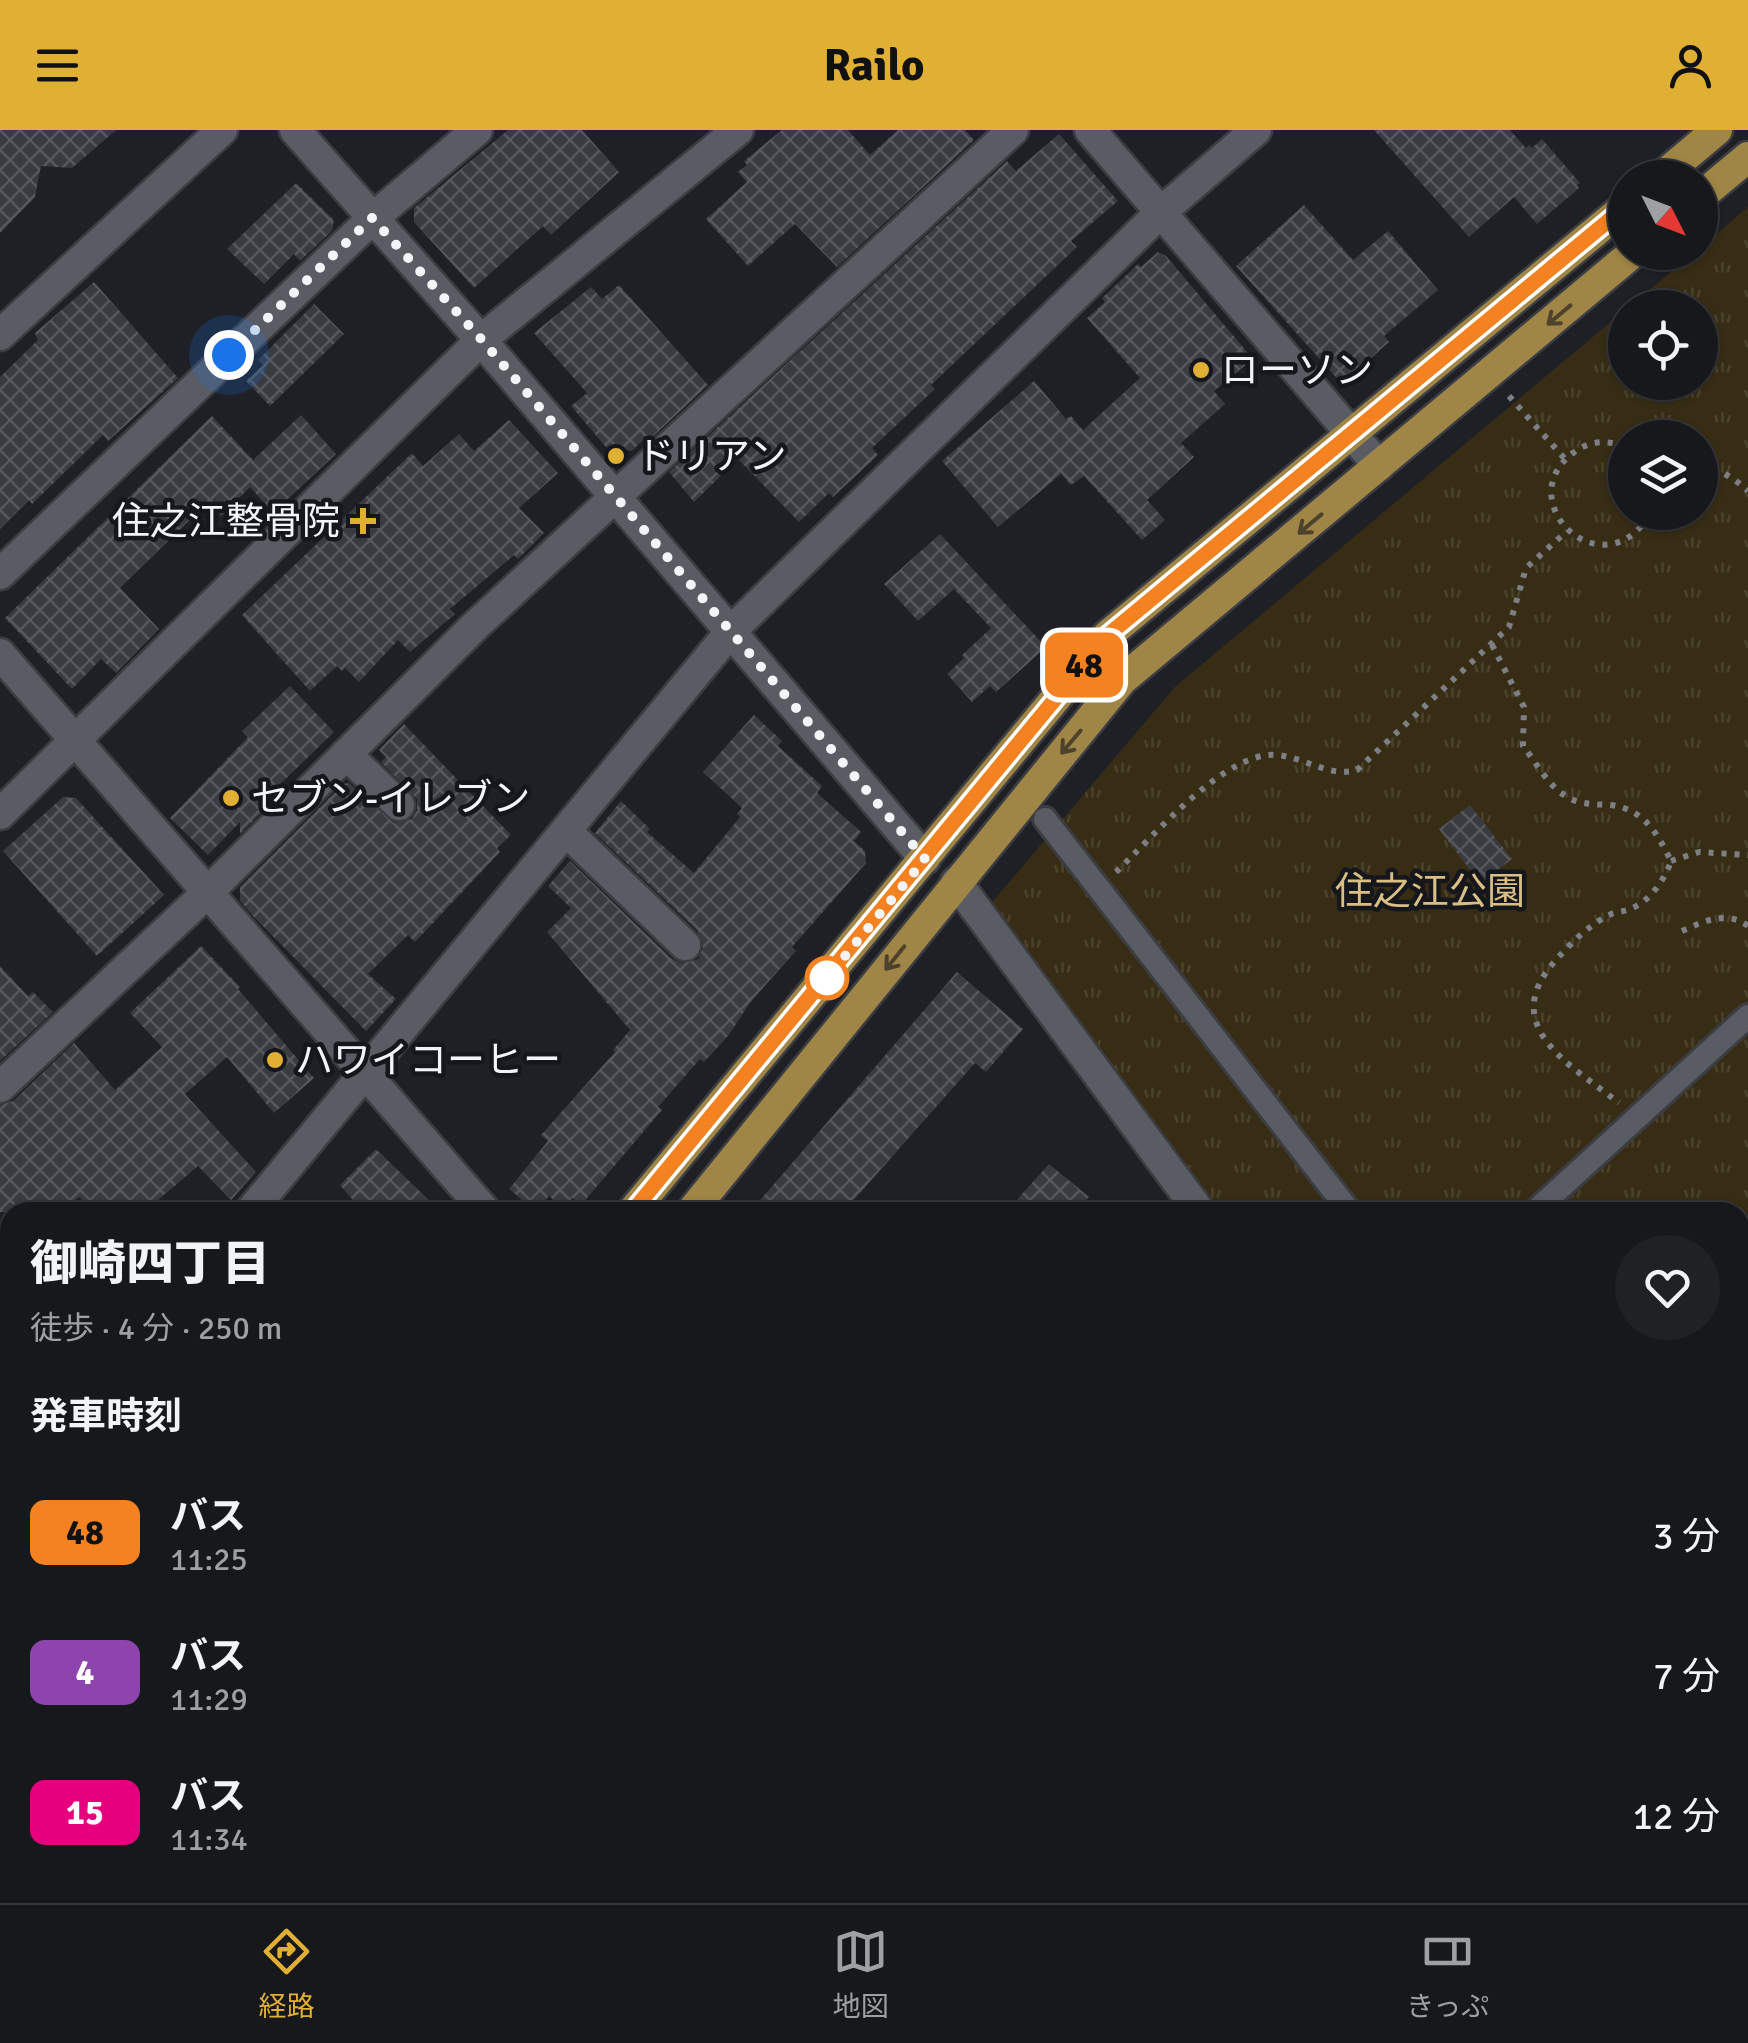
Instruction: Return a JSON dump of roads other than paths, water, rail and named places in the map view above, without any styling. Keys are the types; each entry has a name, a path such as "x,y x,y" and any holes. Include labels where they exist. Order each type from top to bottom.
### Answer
{"main road":[{"path":"1681,160 1717,130"},
{"path":"1718,182 1748,156"},
{"path":"640,1202 1108,635 1608,221"},
{"path":"698,1202 1122,680 1613,270"}],"street":[{"path":"0,336 222,130"},
{"path":"295,130 482,340 925,859"},
{"path":"0,574 372,218 477,130"},
{"path":"0,814 482,340 738,130"},
{"path":"0,1087 207,893 475,626 1013,130"},
{"path":"1090,130 1379,466"},
{"path":"258,1202 731,630 1160,213 1256,130"},
{"path":"0,654 477,1202"},
{"path":"346,754 399,805"},
{"path":"1045,819 1342,1202"},
{"path":"566,831 685,945"},
{"path":"956,882 1193,1202"},
{"path":"1545,1202 1748,1016"}],"place":[{"name":"ローソン","path":"1201,370"},
{"name":"ドリアン","path":"616,456"},
{"name":"住之江整骨院","path":"363,521"},
{"name":"セブン-イレブン","path":"231,798"},
{"name":"ハワイコーヒー","path":"275,1060"}],"park label":[{"name":"住之江公園","path":"1430,891"}]}
